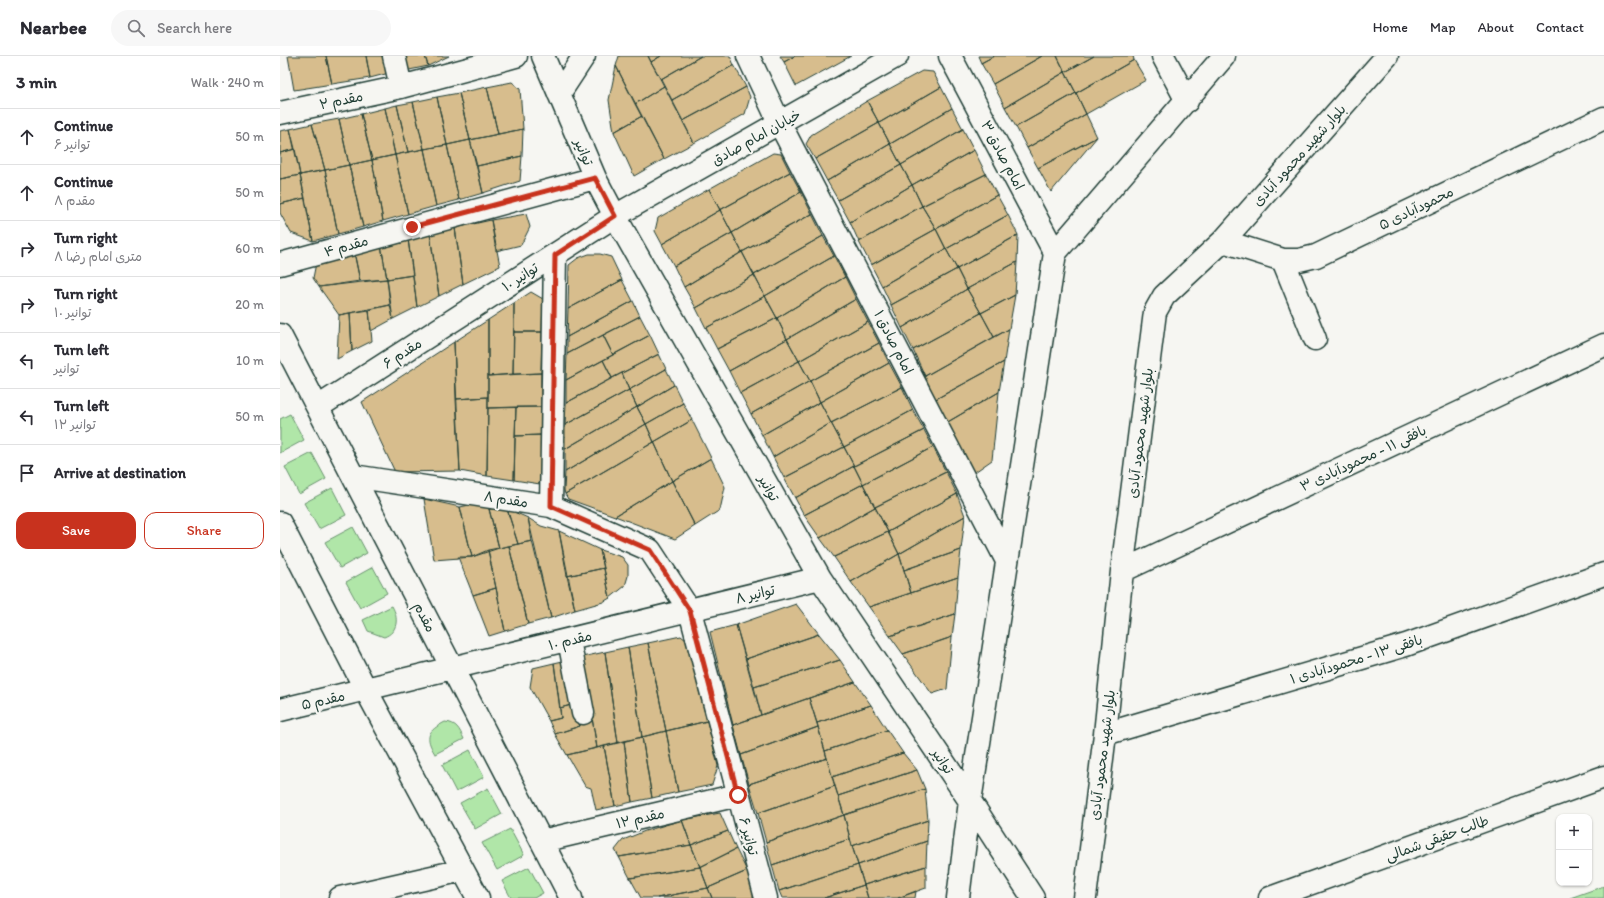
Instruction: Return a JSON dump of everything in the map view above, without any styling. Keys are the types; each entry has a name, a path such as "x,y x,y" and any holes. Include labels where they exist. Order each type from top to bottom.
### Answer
{"street":[{"path":"394,56 401,87"},
{"name":"مقدم ۲","path":"280,112 401,87 516,56"},
{"name":"توانیر","path":"543,56 595,178 615,216 820,578 970,801 1033,898"},
{"path":"560,94 584,56"},
{"name":"امام صادق ۱","path":"748,56 780,124 1007,561"},
{"name":"خیابان امام صادق","path":"615,216 780,124 897,56"},
{"name":"امام صادق ۳","path":"950,56 1055,253"},
{"path":"1163,56 1187,101"},
{"path":"958,898 970,801 1055,253 1187,101 1224,56"},
{"name":"بلوار شهید محمود آبادی","path":"1085,898 1105,734 1122,571 1155,312 1164,296 1223,241 1386,56"},
{"name":"محمودآبادی ۵","path":"1223,241 1283,260 1299,260 1316,256 1604,118"},
{"name":"مقدم ۴","path":"280,264 595,178"},
{"name":"توانیر ۱۰","path":"486,300 615,216"},
{"path":"551,506 555,255"},
{"path":"1283,260 1315,338"},
{"name":"مقدم ۶","path":"318,407 486,300"},
{"name":"مقدم","path":"280,335 571,898"},
{"name":"بافقی ۱۱ - محمودآبادی ۳","path":"1122,571 1604,345"},
{"name":"مقدم ۸","path":"353,476 551,506 650,550 690,611"},
{"path":"280,523 366,690 478,898"},
{"name":"بافقی ۱۳ - محمودآبادی ۱","path":"1105,734 1406,645 1604,574"},
{"name":"توانیر ۸","path":"690,611 820,578"},
{"name":"مقدم ۱۰","path":"366,690 690,611"},
{"name":"توانیر ۶","path":"690,611 766,898"},
{"path":"569,640 583,712"},
{"name":"مقدم ۵","path":"280,710 366,690"},
{"name":"طالب حقیقی شمالی","path":"1270,898 1604,777"},
{"name":"مقدم ۱۲","path":"542,841 738,795"},
{"path":"340,898 463,870"}],"green space":[{"path":"290,414 304,440 280,453 280,419"},
{"path":"312,453 326,479 299,494 285,467"},
{"path":"332,488 346,515 319,529 304,503"},
{"path":"353,527 367,553 340,568 325,542"},
{"path":"373,567 387,593 360,608 346,582"},
{"path":"392,606 396,615 396,624 392,632 384,637 368,631 363,620"},
{"path":"445,722 455,725 459,729 464,739 435,754 429,738 431,731"},
{"path":"470,750 484,777 456,792 442,765"},
{"path":"488,788 502,814 475,829 460,803"},
{"path":"510,829 524,855 497,870 482,843"},
{"path":"529,867 543,893 534,898 511,898 502,881"},
{"path":"1604,886 1604,898 1570,898"}],"building":[{"path":"288,56 326,56 332,84 294,90"},
{"path":"326,56 366,56 370,78 332,84"},
{"path":"366,56 390,56 393,72 370,78"},
{"path":"397,56 425,56 428,66 400,72"},
{"path":"425,56 449,56 428,66"},
{"path":"619,56 648,56 664,86 635,104 616,66"},
{"path":"648,56 661,56 651,62"},
{"path":"661,56 701,56 661,79 651,62"},
{"path":"701,56 730,56 734,65 672,100 661,79"},
{"path":"780,56 795,56 784,62"},
{"path":"795,56 851,56 796,86 784,62"},
{"path":"978,56 994,56 981,63"},
{"path":"994,56 1042,56 993,84 981,63"},
{"path":"1042,56 1057,56 1065,72 1005,107 993,84"},
{"path":"1057,56 1094,56 1065,72"},
{"path":"1094,56 1133,56 1134,60 1076,93 1065,72"},
{"path":"1134,60 1146,80 1086,114 1076,93"},
{"path":"734,65 746,87 683,121 672,100"},
{"path":"616,66 642,116 614,132 609,100"},
{"path":"922,71 933,72 941,87 879,123 867,101"},
{"path":"1065,72 1076,93 1016,127 1005,107"},
{"path":"512,82 520,89 523,129 498,134 487,87"},
{"path":"664,86 694,143 664,159 635,104"},
{"path":"487,87 498,134 470,140 459,93"},
{"path":"746,87 750,97 745,114 694,143 683,121"},
{"path":"941,87 952,108 890,144 879,123"},
{"path":"459,93 470,140 447,145 437,97"},
{"path":"1076,93 1086,114 1027,148 1016,127"},
{"path":"437,97 447,145 424,149 413,102"},
{"path":"867,101 879,123 815,159 806,144 811,135"},
{"path":"413,102 424,149 408,152 397,105"},
{"path":"397,105 408,152 395,155 385,108"},
{"path":"385,108 395,155 372,160 361,114"},
{"path":"952,108 963,129 901,165 890,144"},
{"path":"361,114 372,160 349,165 339,119"},
{"path":"1086,114 1097,137 1038,168 1027,148"},
{"path":"642,116 664,159 634,176 614,132"},
{"path":"339,119 349,165 325,170 312,124"},
{"path":"879,123 890,144 827,181 815,159"},
{"path":"312,124 325,170 300,175 290,129"},
{"path":"290,129 295,149 280,153 280,131"},
{"path":"523,129 522,156 477,166 470,140"},
{"path":"963,129 974,150 912,185 901,165"},
{"path":"1097,137 1051,192 1038,168"},
{"path":"470,140 483,193 459,200 447,145"},
{"path":"890,144 901,165 838,200 827,181"},
{"path":"447,145 459,200 436,206 424,149"},
{"path":"295,149 300,175 280,179 280,153"},
{"path":"424,149 436,206 408,214 395,155"},
{"path":"974,150 986,174 922,206 912,185"},
{"path":"773,153 781,154 790,172 720,210 709,189"},
{"path":"395,155 408,214 383,221 372,160"},
{"path":"522,156 520,181 483,193 477,166"},
{"path":"372,160 383,221 363,227 349,165"},
{"path":"349,165 363,227 338,234 325,170"},
{"path":"901,165 912,185 850,222 838,200"},
{"path":"325,170 338,234 313,241 300,175"},
{"path":"790,172 801,192 732,233 720,210"},
{"path":"986,174 997,195 936,229 922,206"},
{"path":"300,175 305,198 280,204 280,179"},
{"path":"912,185 922,206 859,242 850,222"},
{"path":"709,189 720,210 662,244 655,231 658,218"},
{"path":"801,192 812,214 742,252 732,233"},
{"path":"997,195 1008,215 946,249 936,229"},
{"path":"305,198 313,241 291,233 280,213 280,204"},
{"path":"922,206 936,229 871,265 859,242"},
{"path":"720,210 732,233 674,266 662,244"},
{"path":"526,214 530,227 521,245 496,251 491,220"},
{"path":"812,214 823,236 754,275 742,252"},
{"path":"1008,215 1018,235 957,269 946,249"},
{"path":"491,220 500,266 463,284 455,228"},
{"path":"455,228 463,284 439,296 430,234"},
{"path":"936,229 946,249 882,286 871,265"},
{"path":"732,233 742,252 684,287 674,266"},
{"path":"430,234 439,296 417,307 408,239"},
{"path":"1018,235 1017,262 967,289 957,269"},
{"path":"823,236 834,256 765,296 754,275"},
{"path":"408,239 413,275 387,279 381,245"},
{"path":"381,245 387,279 360,281 354,252"},
{"path":"946,249 957,269 891,305 882,286"},
{"path":"354,252 360,281 319,287 313,278 316,263"},
{"path":"742,252 754,275 696,308 684,287"},
{"path":"589,254 600,254 611,257 622,280 568,309 569,265 578,258"},
{"path":"834,256 845,277 777,318 765,296"},
{"path":"1017,262 1015,295 981,313 967,289"},
{"path":"957,269 967,289 902,328 891,305"},
{"path":"413,275 417,307 393,319 387,279"},
{"path":"754,275 765,296 706,328 696,308"},
{"path":"845,277 856,299 787,339 777,318"},
{"path":"387,279 390,305 339,315 319,287"},
{"path":"622,280 633,301 567,337 568,309"},
{"path":"967,289 981,313 913,350 902,328"},
{"path":"531,292 543,299 542,332 514,332 514,303"},
{"path":"1015,295 1009,329 994,337 981,313"},
{"path":"765,296 777,318 717,349 706,328"},
{"path":"856,299 868,322 799,361 787,339"},
{"path":"633,301 640,316 567,354 567,337"},
{"path":"514,303 513,374 488,376 488,320"},
{"path":"390,305 393,319 371,331 369,310"},
{"path":"369,310 372,341 352,351 350,313"},
{"path":"350,313 352,351 337,359 339,315"},
{"path":"981,313 994,337 925,376 913,350"},
{"path":"640,316 650,335 613,355 603,335"},
{"path":"777,318 787,339 729,371 717,349"},
{"path":"488,320 488,397 456,399 454,342"},
{"path":"868,322 879,343 810,381 799,361"},
{"path":"1009,329 1004,362 934,400 925,376"},
{"path":"514,332 542,332 541,373 513,374"},
{"path":"603,335 613,355 566,380 567,354"},
{"path":"650,335 659,354 612,378 603,360"},
{"path":"787,339 799,361 740,393 729,371"},
{"path":"454,342 460,471 395,472 362,402"},
{"path":"879,343 889,363 820,402 810,381"},
{"path":"659,354 666,369 629,390 622,373"},
{"path":"603,360 612,378 566,403 566,380"},
{"path":"799,361 810,381 751,414 740,393"},
{"path":"1004,362 999,392 946,423 934,400"},
{"path":"889,363 902,387 831,423 820,402"},
{"path":"666,369 674,385 637,407 629,390"},
{"path":"541,373 541,407 488,408 488,376"},
{"path":"622,373 629,390 565,425 566,403"},
{"path":"810,381 820,402 762,435 751,414"},
{"path":"674,385 683,403 646,424 637,407"},
{"path":"902,387 913,410 844,447 831,423"},
{"path":"629,390 637,407 565,449 565,425"},
{"path":"999,392 992,460 972,474 946,423"},
{"path":"488,397 487,476 460,471 456,399"},
{"path":"820,402 831,423 773,457 762,435"},
{"path":"683,403 692,420 654,442 646,424"},
{"path":"516,407 514,480 487,476 488,408"},
{"path":"516,407 541,407 541,435 515,436"},
{"path":"637,407 646,424 565,472 565,449"},
{"path":"913,410 924,430 854,466 844,447"},
{"path":"692,420 711,458 672,481 654,442"},
{"path":"831,423 844,447 784,478 773,457"},
{"path":"646,424 654,442 565,494 565,472"},
{"path":"924,430 933,447 863,484 854,466"},
{"path":"541,435 540,484 514,480 515,436"},
{"path":"654,442 672,481 615,516 568,499 565,494"},
{"path":"844,447 854,466 795,498 784,478"},
{"path":"933,447 946,472 875,507 863,484"},
{"path":"711,458 725,487 720,510 695,526 672,481"},
{"path":"854,466 863,484 804,515 795,498"},
{"path":"946,472 957,494 888,532 875,507"},
{"path":"672,481 695,526 675,539 615,516"},
{"path":"863,484 875,507 820,538 804,515"},
{"path":"957,494 965,516 899,554 888,532"},
{"path":"424,499 460,507 472,557 434,560"},
{"path":"483,502 489,509 499,548 472,557 460,507"},
{"path":"875,507 888,532 834,557 820,538"},
{"path":"489,509 507,509 518,544 499,548"},
{"path":"507,509 528,518 532,541 518,544"},
{"path":"965,516 961,550 904,570 899,554"},
{"path":"528,518 541,526 559,531 575,610 551,618"},
{"path":"559,531 600,550 604,568 567,576"},
{"path":"888,532 899,554 851,582 834,557"},
{"path":"532,541 551,618 528,624 509,546"},
{"path":"509,546 528,624 505,631 488,550"},
{"path":"488,550 496,588 473,595 458,557 472,557"},
{"path":"600,550 622,557 628,565 628,576 625,586 610,598"},
{"path":"961,550 958,577 911,593 904,570"},
{"path":"899,554 911,593 869,607 851,582"},
{"path":"604,568 610,598 603,602 575,610 567,576"},
{"path":"958,577 955,614 890,636 869,607"},
{"path":"496,588 505,631 489,636 473,595"},
{"path":"796,604 819,634 746,659 736,625"},
{"path":"955,614 952,637 903,654 890,636"},
{"path":"736,625 761,715 733,725 710,632"},
{"path":"819,634 840,660 754,687 746,659"},
{"path":"681,636 686,640 707,721 666,731 648,643"},
{"path":"952,637 947,689 932,694 903,654"},
{"path":"648,643 666,731 642,737 628,647"},
{"path":"628,647 642,737 618,743 605,652"},
{"path":"605,652 618,743 597,748 582,657"},
{"path":"567,660 575,704 560,708 554,663"},
{"path":"840,660 855,682 761,715 754,687"},
{"path":"554,663 561,718 549,721 530,687 533,668"},
{"path":"855,682 871,705 817,723 809,698"},
{"path":"809,698 818,727 741,755 733,725"},
{"path":"575,704 580,726 555,734 549,721 561,718 560,708"},
{"path":"871,705 887,730 825,751 817,723"},
{"path":"592,718 597,748 567,755 555,734 580,726 579,722"},
{"path":"707,721 718,766 712,785 678,792 666,731"},
{"path":"818,727 827,758 749,784 741,755"},
{"path":"887,730 903,753 832,777 825,751"},
{"path":"666,731 678,792 652,798 642,737"},
{"path":"642,737 652,798 632,802 624,741"},
{"path":"624,741 632,802 615,806 604,746"},
{"path":"604,746 615,806 596,810 591,788 585,786 567,755"},
{"path":"903,753 917,770 838,796 832,777"},
{"path":"827,758 835,786 758,813 749,784"},
{"path":"917,770 925,789 844,815 838,796"},
{"path":"835,786 844,815 766,842 758,813"},
{"path":"925,789 928,820 852,846 844,815"},
{"path":"720,813 728,831 691,845 682,820"},
{"path":"844,815 850,839 772,865 766,842"},
{"path":"682,820 691,845 619,857 615,850 623,840 645,831"},
{"path":"928,820 927,841 858,865 852,846"},
{"path":"728,831 736,849 700,867 691,845"},
{"path":"850,839 858,865 779,891 772,865"},
{"path":"927,841 926,866 864,885 858,865"},
{"path":"691,845 700,867 630,878 619,857"},
{"path":"736,849 747,871 708,888 700,867"},
{"path":"858,865 864,885 824,898 782,898 779,891"},
{"path":"926,866 926,888 898,898 868,898 864,885"},
{"path":"700,867 708,888 657,898 641,898 630,878"},
{"path":"747,871 758,896 753,898 712,898 708,888"},
{"path":"864,885 868,898 824,898"},
{"path":"708,888 712,898 657,898"},
{"path":"916,891 915,898 898,898"}],"route":[{"path":"412,227 595,178 615,216 555,255 551,506 650,550 690,611 738,795"}]}
